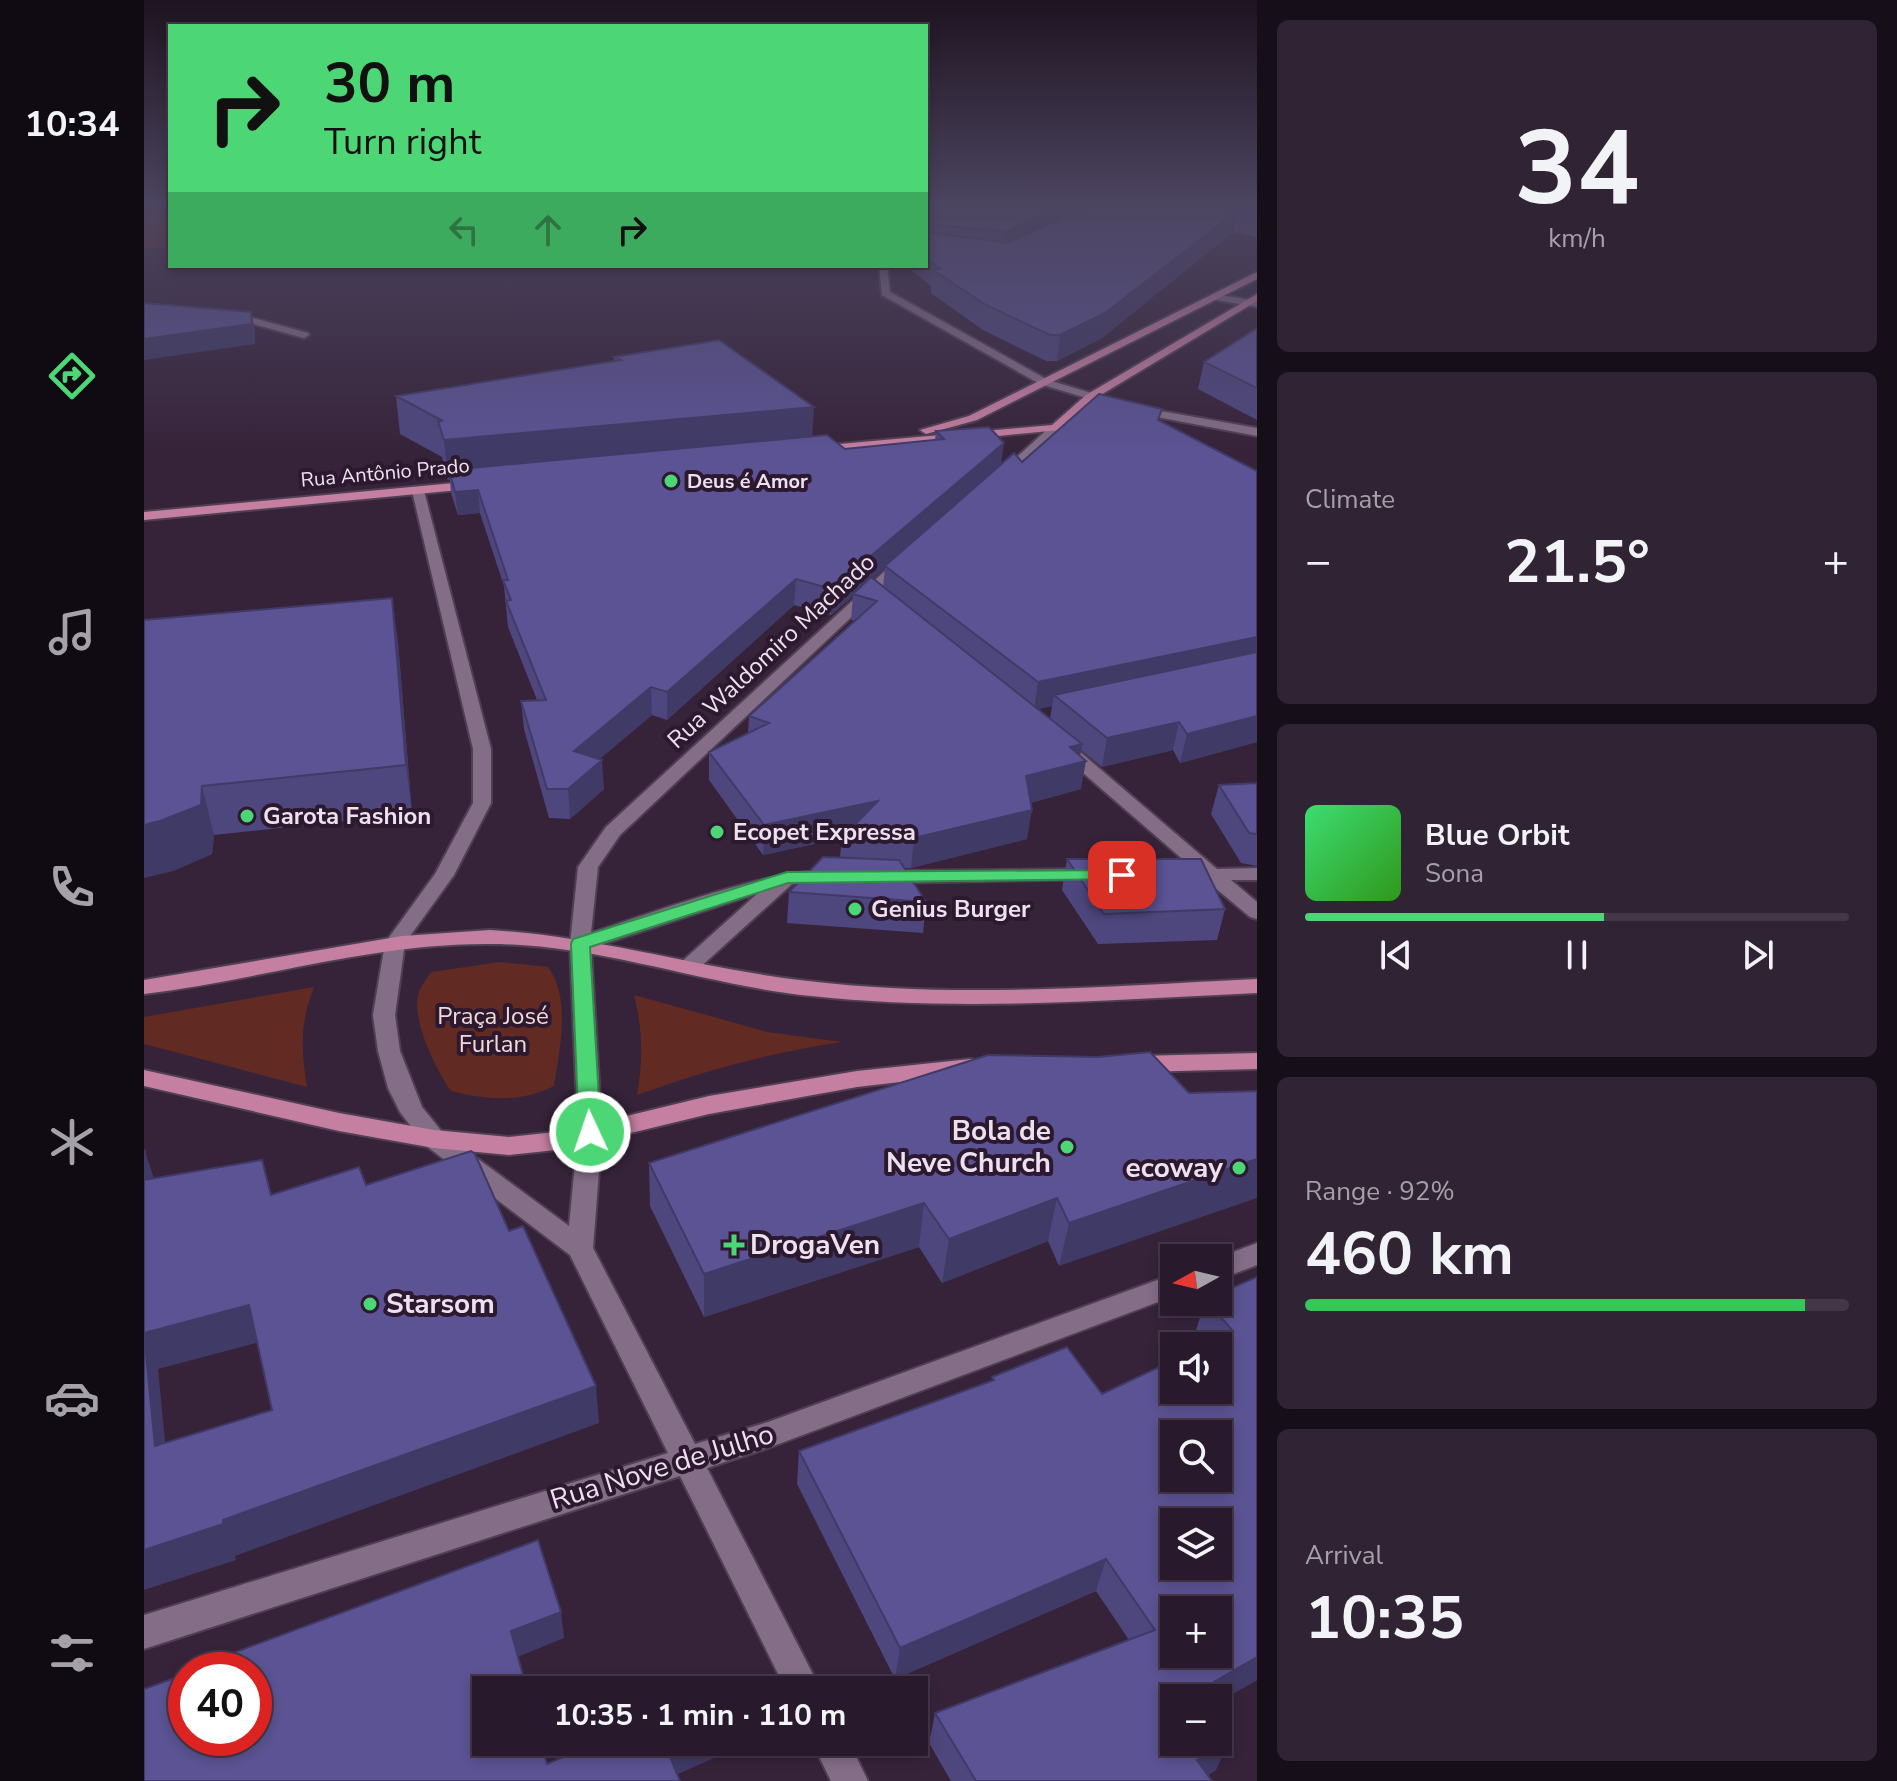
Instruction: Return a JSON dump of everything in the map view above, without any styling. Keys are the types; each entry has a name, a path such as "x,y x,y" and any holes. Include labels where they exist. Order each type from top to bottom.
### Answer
{"main road":[{"path":"868,445 973,418 1231,288"},
{"path":"807,451 1055,428 1090,397 1254,301"},
{"name":"Rua Antônio Prado","path":"144,516 497,483"},
{"path":"144,987 395,943 485,937 543,938 689,965 719,974 809,988 932,996 1257,986"},
{"path":"1112,1064 1257,1061"},
{"path":"144,1078 273,1109 434,1139 509,1146 565,1140 709,1105 857,1079 1001,1065"}],"street":[{"path":"885,288 885,293 1044,382 1136,410 1257,432"},
{"path":"1213,297 1254,301"},
{"path":"215,314 280,326 304,335"},
{"path":"1136,410 1176,431"},
{"path":"986,490 1055,428"},
{"path":"418,491 482,749 482,803 444,875 395,943 384,1015 389,1051 412,1112 434,1139 580,1248 797,1676"},
{"name":"Rua Waldomiro Machado","path":"580,944 588,867 613,831 875,596 916,551"},
{"path":"1055,740 1257,913"},
{"path":"1166,875 1257,874"},
{"path":"580,1248 590,1132 580,944 787,878 1103,875"},
{"path":"689,965 787,878"},
{"path":"1232,1264 1257,1254"},
{"name":"Rua Nove de Julho","path":"144,1632 768,1435 1160,1290"},
{"path":"837,1756 850,1781"}],"green space":[{"name":"Praça José Furlan","path":"500,962 548,967 555,979 562,1008 562,1024 554,1086 529,1095 503,1098 451,1091 432,1058 422,1031 417,1006 421,986 431,972"},
{"path":"314,987 303,1036 307,1087 144,1044 144,1017"},
{"path":"634,995 768,1032 842,1042 738,1063 637,1095 641,1045"}],"building":[{"path":"960,288 1137,288 1105,313 1060,335 1050,335 986,305"},
{"path":"144,303 251,312 252,324 144,339"},
{"path":"1257,328 1257,388 1204,362"},
{"path":"719,340 814,407 444,440 438,421 443,421 396,396 621,360 614,357"},
{"path":"1099,394 1162,409 1158,420 1257,471 1257,637 1038,682 885,566 1014,453 1022,462"},
{"path":"989,427 1004,443 832,589 796,579 667,692 651,687 574,751 602,760 568,789 547,789 521,701 546,700 506,601 511,600 503,580 508,580 478,490 455,492 449,470 827,435 845,449 944,439 936,431"},
{"path":"871,577 1082,744 1070,747 1086,761 1026,776 1032,810 914,838 841,839 878,801 764,825 709,752 769,723 749,716 877,601 853,594"},
{"path":"392,598 406,765 202,786 201,805 144,825 144,620"},
{"path":"1257,652 1257,716 1187,734 1179,722 1107,738 1054,695"},
{"path":"1257,783 1257,834 1249,833 1219,785"},
{"path":"823,857 899,860 926,902 789,892"},
{"path":"1067,859 1201,859 1225,909 1104,914"},
{"path":"1150,1052 1189,1093 1257,1091 1257,1159 1069,1223 1057,1198 949,1239 924,1203 704,1274 649,1163 988,1055 1098,1057"},
{"path":"471,1151 509,1231 523,1226 596,1386 223,1520 223,1524 144,1550 144,1180 262,1160 271,1195 359,1167 366,1185","holes":["249,1305 272,1410 155,1446 144,1333"]},
{"path":"1257,1277 1257,1657 1210,1684 1160,1684 1160,1756 1204,1756 1197,1760 1212,1781 976,1781 935,1713 1155,1630 1106,1559 900,1648 799,1451 994,1380 992,1377 1067,1347 1102,1394 1160,1367 1160,1404 1232,1404 1233,1331 1220,1316 1232,1316 1232,1288"},
{"path":"538,1540 561,1612 511,1631 523,1676 472,1676 472,1756 545,1756 547,1764 566,1756 670,1756 680,1781 144,1781 144,1689 168,1680 168,1756 272,1756 272,1652 236,1652"}],"place":[{"name":"Deus é Amor","path":"671,481"},
{"name":"Garota Fashion","path":"247,816"},
{"name":"Ecopet Expressa","path":"717,832"},
{"name":"Genius Burger","path":"855,909"},
{"name":"Bola de Neve Church","path":"1067,1147"},
{"name":"ecoway","path":"1239,1168"},
{"name":"DrogaVen","path":"734,1245"},
{"name":"Starsom","path":"370,1304"}],"route":[{"path":"590,1132 580,944 787,878 1122,875"}]}
